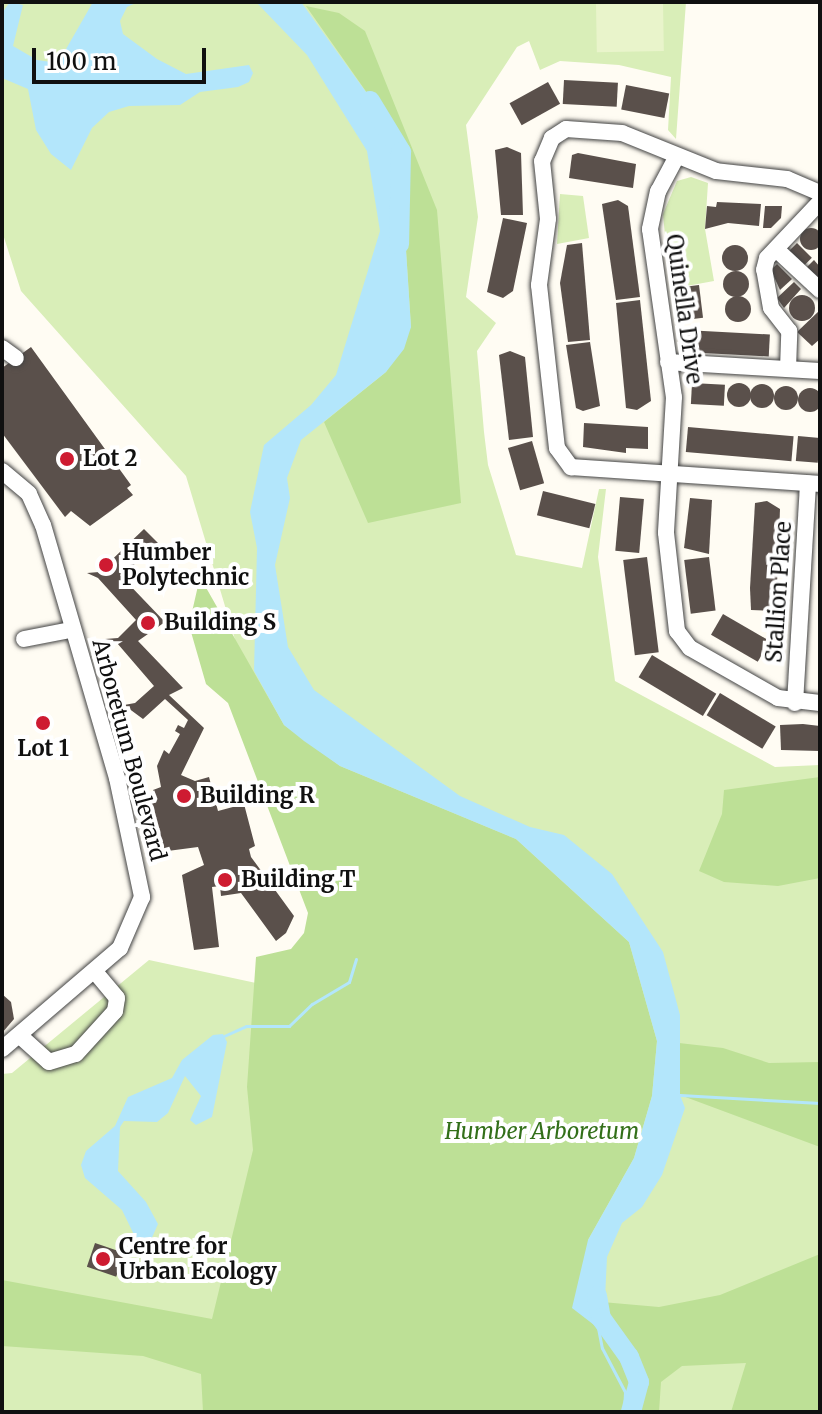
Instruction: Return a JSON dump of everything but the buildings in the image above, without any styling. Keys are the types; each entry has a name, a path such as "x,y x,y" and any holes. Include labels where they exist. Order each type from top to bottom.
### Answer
{"street":[{"path":"814,484 575,469 557,448 539,285 548,219 542,161 552,138 579,126 642,138 716,171 787,179 820,193"},
{"name":"Quinella Drive","path":"677,156 658,191 651,220 674,397 666,533 677,631 690,648 795,703"},
{"path":"788,369 789,331 771,308 764,270 776,249 820,202"},
{"path":"776,249 820,290"},
{"path":"668,362 820,371"},
{"name":"Arboretum Boulevard","path":"2,471 34,502 69,630 117,778 142,897 120,948 2,1049"},
{"name":"Stallion Place","path":"795,703 814,484"},
{"path":"31,637 69,630"},
{"path":"795,703 820,703"},
{"path":"19,1035 49,1062 76,1054 115,1011 117,998 94,971"}],"green space":[{"name":"Humber Arboretum","path":"2,2 686,2 676,139 668,130 671,77 619,65 560,61 540,70 529,41 517,47 466,125 478,217 466,297 496,323 477,351 488,465 516,555 582,568 599,489 606,489 598,557 615,681 775,767 820,765 820,1412 2,1412 2,1074 12,1073 149,960 302,993 320,923 186,476 21,291 2,231"},
{"path":"663,3 664,51 597,52 596,4"},
{"path":"306,6 339,13 365,31 437,210 461,503 368,523 324,422 386,372 411,327 402,188 379,110"},
{"path":"691,177 708,183 705,229 714,281 670,289 663,214 677,181"},
{"path":"560,194 583,196 589,238 557,244"},
{"path":"200,577 284,725 340,766 516,839 629,942 657,1041 652,1096 634,1158 588,1240 604,1320 602,1302 659,1307 720,1295 820,1254 820,1412 731,1412 746,1363 682,1366 661,1382 659,1412 203,1412 201,1374 143,1356 2,1346 2,1280 212,1319 253,1150 247,1087 256,957 291,949 304,933 308,913 228,703 206,684 189,625"},
{"path":"820,777 820,878 778,886 724,882 699,871 722,814 724,790"},
{"path":"679,1043 723,1048 769,1063 820,1062 820,1147 680,1095"}],"water":[{"path":"10,2 23,5 13,46 37,60 58,63 93,2 138,2 127,7 120,21 123,34 157,59 186,74 249,65 253,73 249,82 238,87 200,92 180,105 129,106 109,112 92,128 71,170 51,154 36,130 28,89 2,78 2,13"},
{"path":"256,2 301,2 379,110 402,188 411,327 404,349 386,372 301,440 287,478 290,498 275,565 288,647 314,690 460,796 530,827 564,835 612,874 663,952 680,1015 680,1095 685,1108 662,1175 642,1207 622,1223 607,1257 604,1320 598,1328 572,1308 588,1240 634,1158 652,1096 657,1041 629,942 516,839 340,766 304,741 284,725 254,671 257,548 250,512 264,445 311,405 336,375 380,231 367,151 307,55"},
{"path":"223,1034 227,1042 212,1117 196,1125 190,1120 201,1096 185,1076 168,1113 157,1122 124,1121 120,1127 118,1171 146,1202 158,1224 150,1242 139,1245 122,1210 85,1178 81,1165 86,1151 115,1126 128,1097 172,1078 182,1060 213,1035"}],"waterway":[{"path":"370,101 401,152 399,244"},
{"path":"224,1036 246,1026 289,1026 312,1004 349,982 356,959"},
{"path":"680,1095 820,1103"},
{"path":"597,1296 601,1318 629,1357 639,1382 631,1412"},
{"path":"598,1328 602,1348 625,1392 624,1412"}],"place":[{"name":"Lot 2","path":"67,459"},
{"name":"Humber Polytechnic","path":"106,565"},
{"name":"Building S","path":"148,623"},
{"name":"Lot 1","path":"43,723"},
{"name":"Building R","path":"184,796"},
{"name":"Building T","path":"225,880"},
{"name":"Centre for Urban Ecology","path":"103,1259"}]}
